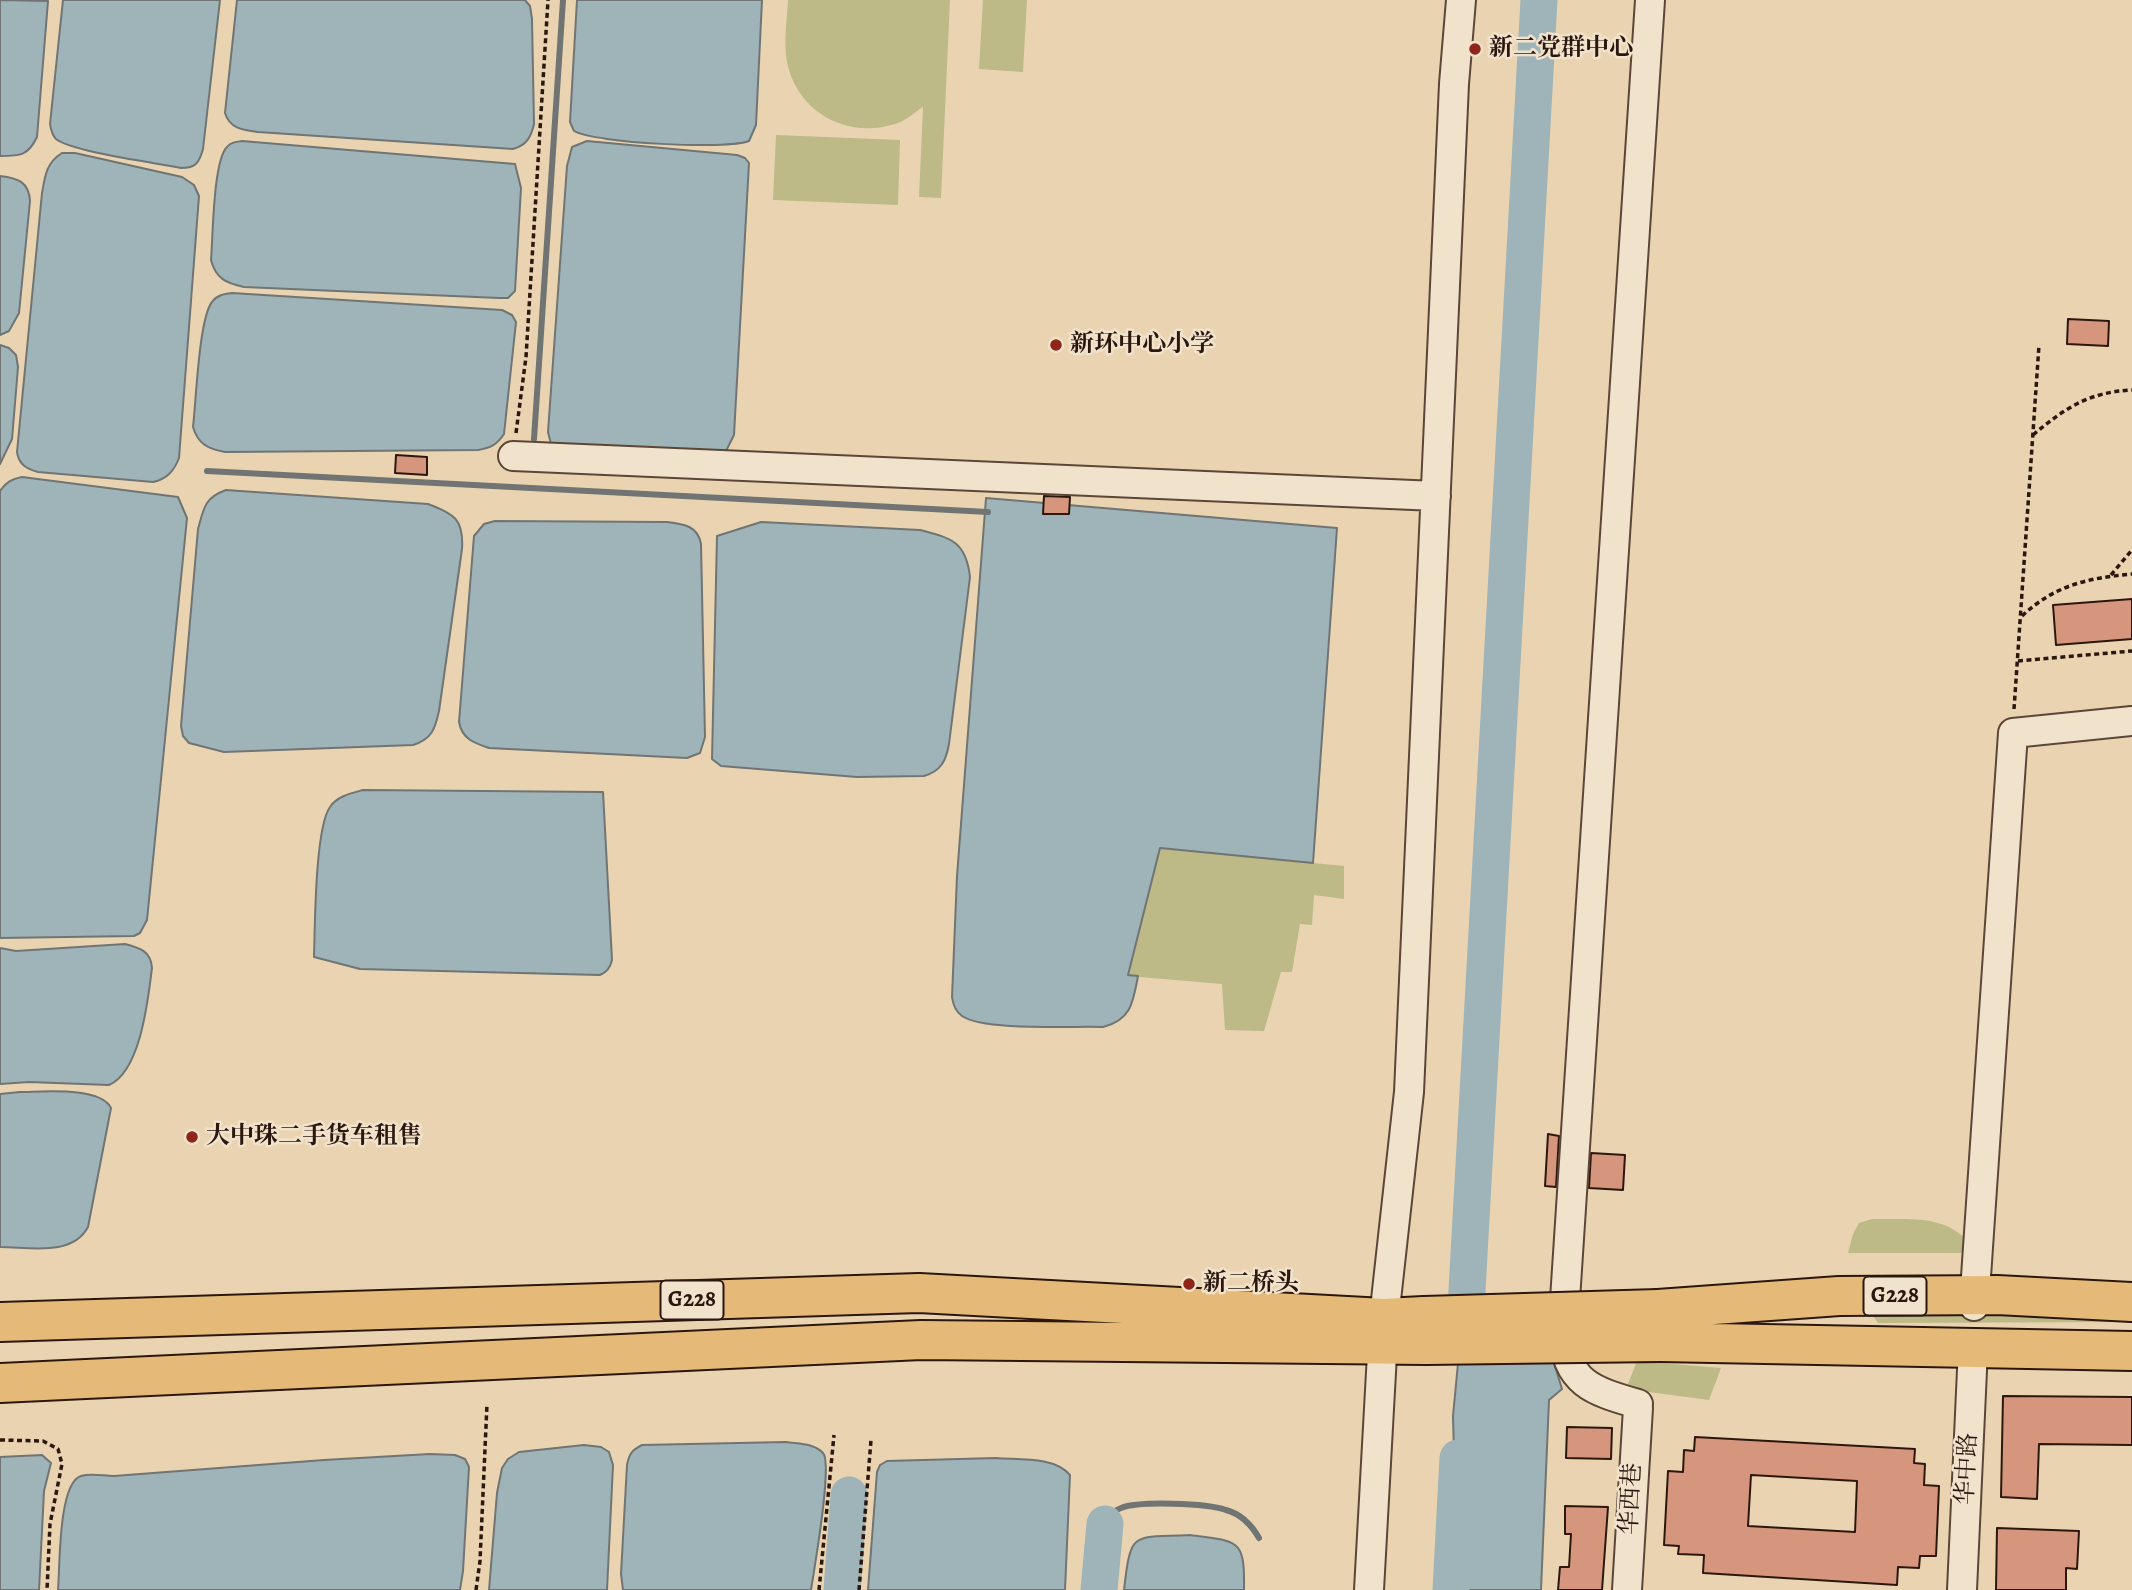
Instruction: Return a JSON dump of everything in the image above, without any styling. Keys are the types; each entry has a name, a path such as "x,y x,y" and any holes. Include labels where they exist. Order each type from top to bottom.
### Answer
{"highway":[{"name":"G228","path":"0,1322 919,1293 1384,1332"},
{"name":"G228","path":"1659,1325 1839,1296 1997,1295 2132,1302"},
{"name":"G228","path":"0,1383 921,1340 1659,1325 1973,1348 2132,1351"}],"street":[{"path":"1370,1590 1384,1332 1409,1091 1454,84 1461,0"},
{"name":"华西巷","path":"1627,1590 1638,1406 1598,1390 1575,1374 1567,1362 1563,1330 1650,0"},
{"path":"513,456 1436,496"},
{"path":"1975,1306 2013,733 2132,721"},
{"name":"华中路","path":"1962,1590 1973,1348"}],"path":[{"path":"513,456 526,357 548,0"},
{"path":"2013,733 2039,345"},
{"path":"2033,435 2062,410 2107,391 2132,390"},
{"path":"2110,576 2132,550"},
{"path":"2020,618 2039,600 2067,586 2132,574"},
{"path":"2018,662 2132,651"},
{"path":"476,1590 480,1561 487,1404"},
{"path":"819,1590 834,1435"},
{"path":"0,1440 43,1441 58,1449 62,1464 50,1524 47,1590"},
{"path":"859,1590 871,1440"}],"shaded area":[{"path":"788,0 950,0 941,198 919,197 923,107 895,124 861,128 830,120 805,100 796,86 787,62"},
{"path":"983,0 1027,0 1023,72 979,69"},
{"path":"776,135 900,140 898,205 773,200"},
{"path":"1160,848 1344,866 1344,899 1314,895 1312,925 1300,924 1292,972 1281,972 1264,1031 1225,1030 1222,984 1128,976"},
{"path":"1872,1219 1915,1219 1940,1224 1964,1237 1975,1248 1962,1253 1848,1253 1859,1223"},
{"path":"2132,1308 2132,1322 1878,1323 1873,1316 1874,1311"},
{"path":"1637,1361 1721,1368 1709,1400 1626,1389"}],"water":[{"path":"0,0 48,1 37,137 27,151 13,156 0,156"},
{"path":"63,0 220,0 203,149 196,164 181,168 79,148 56,139 50,124"},
{"path":"237,0 525,0 530,6 532,19 534,124 530,137 513,149 258,132 238,128 230,122 225,113"},
{"path":"577,0 762,0 756,125 749,141 715,145 661,144 607,139 574,131 570,122"},
{"path":"242,141 515,164 521,188 515,291 508,298 499,298 244,287 227,282 216,272 211,260 216,183 222,155 232,143"},
{"path":"587,141 737,155 749,163 734,435 725,453 551,444 548,432 567,166 572,147"},
{"path":"62,153 75,153 182,177 194,185 199,196 179,458 169,474 158,481 38,472 24,466 18,456 42,193 49,166"},
{"path":"0,176 12,178 25,185 30,201 19,313 9,331 0,335"},
{"path":"232,293 502,310 512,315 516,322 504,434 493,445 478,450 225,452 209,447 201,442 193,427 201,342 212,302 218,296"},
{"path":"0,345 9,348 16,355 18,367 12,439 0,464"},
{"path":"22,477 178,497 187,518 147,920 140,933 134,936 0,938 0,491 9,481"},
{"path":"226,490 428,504 456,519 461,531 462,549 439,711 434,728 425,740 413,745 224,752 189,743 183,736 181,726 198,529 209,500"},
{"path":"986,498 1337,528 1313,863 1160,848 1128,975 1138,976 1132,1002 1120,1020 1103,1027 989,1024 962,1016 953,1003 957,876"},
{"path":"495,521 667,522 684,525 697,533 701,544 705,737 700,753 687,758 489,748 474,742 463,733 459,722 474,536 484,524"},
{"path":"761,522 920,530 948,539 961,548 970,577 949,744 944,760 935,771 924,776 857,777 721,766 712,759 717,536"},
{"path":"363,790 603,792 612,960 608,969 600,975 360,969 314,957 317,879 325,818 337,800"},
{"path":"125,944 144,951 152,968 141,1033 129,1065 120,1077 109,1085 29,1082 0,1084 0,948 16,951"},
{"path":"83,1093 105,1101 111,1108 88,1227 72,1243 61,1247 0,1247 0,1094"},
{"path":"1547,1340 1562,1389 1549,1400 1541,1590 1449,1590 1450,1577 1457,1565 1453,1416 1460,1342"},
{"path":"786,1442 815,1447 823,1453 825,1461 824,1495 811,1590 623,1590 621,1574 627,1465 633,1451 642,1445"},
{"path":"584,1445 601,1447 609,1452 613,1465 607,1590 489,1590 497,1493 502,1468 508,1459 519,1452"},
{"path":"430,1454 455,1455 465,1459 469,1467 460,1590 58,1590 64,1509 73,1482 81,1476"},
{"path":"42,1455 51,1463 44,1491 39,1590 0,1590 0,1457"},
{"path":"996,1458 1045,1462 1070,1475 1065,1590 868,1590 877,1472 880,1465 887,1461"},
{"path":"1190,1535 1219,1539 1235,1545 1243,1560 1244,1590 1124,1590 1129,1556 1138,1541 1156,1536"}],"building":[{"path":"2068,319 2109,321 2108,346 2067,344"},
{"path":"396,455 427,457 427,475 395,473"},
{"path":"1044,496 1070,497 1069,514 1043,514"},
{"path":"2132,599 2132,639 2056,645 2053,605"},
{"path":"1548,1134 1559,1136 1556,1187 1545,1186"},
{"path":"1591,1153 1625,1155 1623,1190 1589,1188"},
{"path":"2003,1396 2132,1397 2132,1445 2039,1444 2037,1499 2001,1497"},
{"path":"1567,1427 1612,1428 1611,1459 1566,1458"},
{"path":"1695,1437 1915,1449 1914,1463 1925,1464 1924,1485 1939,1486 1936,1556 1920,1556 1919,1568 1898,1567 1897,1585 1703,1573 1704,1555 1678,1554 1679,1546 1664,1545 1668,1471 1683,1472 1684,1450 1694,1451","holes":["1751,1475 1857,1481 1855,1532 1748,1526"]},
{"path":"1565,1506 1608,1507 1602,1590 1558,1590 1560,1567 1569,1567 1571,1534 1565,1534"},
{"path":"1997,1528 2079,1531 2077,1569 2066,1568 2066,1590 1996,1590"}],"waterway":[{"path":"534,439 563,0"},
{"path":"1464,1344 1539,0"},
{"path":"207,471 988,512"},
{"path":"1451,1590 1458,1458"},
{"path":"842,1590 849,1495"},
{"path":"1105,1524 1109,1517 1121,1508 1189,1504 1236,1514 1249,1524 1259,1538"},
{"path":"1099,1590 1105,1524"}],"place":[{"name":"新二党群中心","path":"1475,49"},
{"name":"新环中心小学","path":"1056,345"},
{"name":"大中珠二手货车租售","path":"192,1137"},
{"name":"新二桥头","path":"1189,1284"}]}
